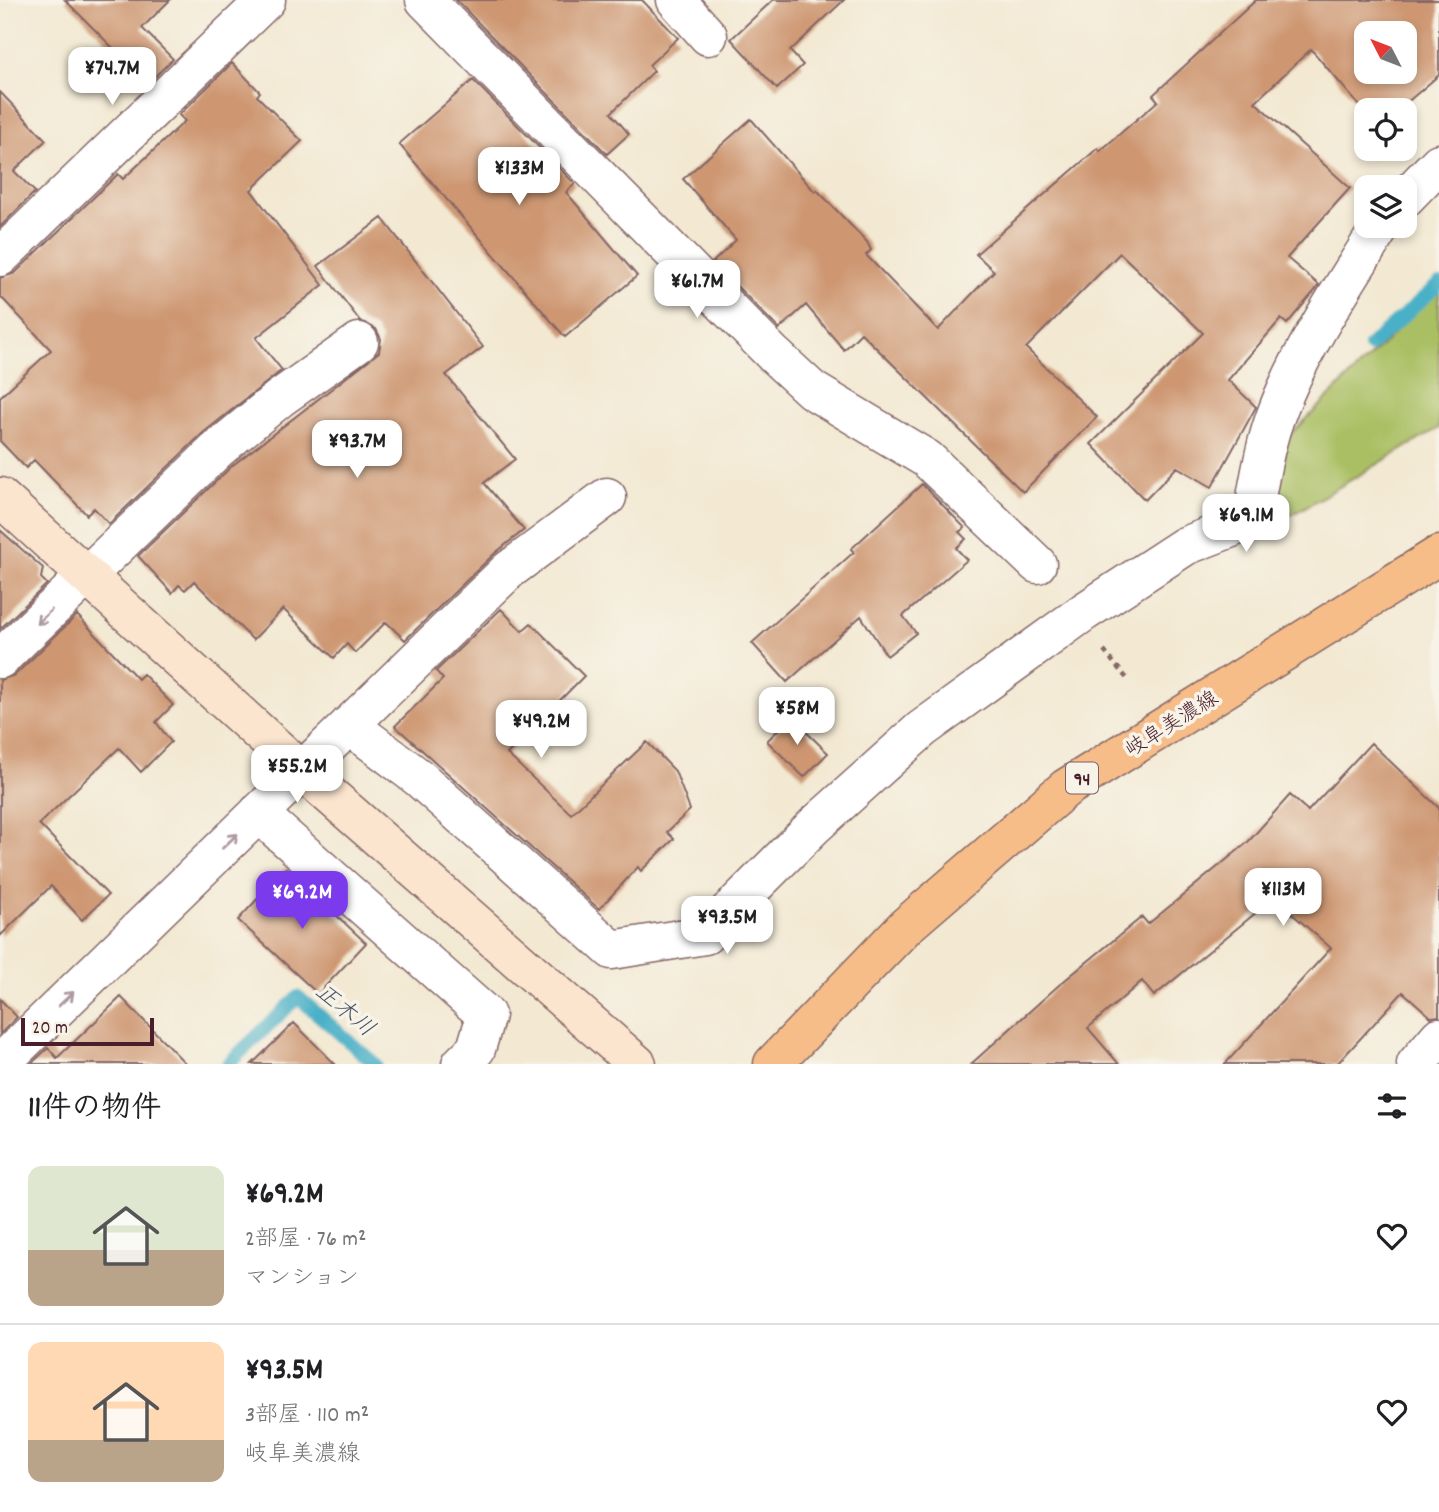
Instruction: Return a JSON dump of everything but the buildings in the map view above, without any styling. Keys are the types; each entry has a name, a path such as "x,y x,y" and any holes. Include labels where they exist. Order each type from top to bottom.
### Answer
{"main road":[{"name":"岐阜美濃線","path":"774,1064 906,926 1066,788 1439,555"}],"street":[{"path":"0,257 266,0"},
{"path":"425,0 773,354 813,390 927,459 1037,564"},
{"path":"676,0 708,36"},
{"path":"1417,186 1439,163"},
{"path":"349,725 419,778 612,950 705,935 814,826 922,729 1084,612 1185,547 1252,520 1268,439 1286,393 1326,315 1374,238"},
{"path":"0,659 218,449 280,398 359,342"},
{"path":"0,497 302,771 637,1064"},
{"path":"0,1064 509,570 607,497"},
{"path":"258,813 486,1015 476,1049 461,1064"},
{"path":"1416,1064 1439,1037"}],"green space":[{"path":"1439,289 1439,428 1276,524 1287,438"}],"waterway":[{"name":"正木川","path":"1370,346 1439,284"},
{"name":"正木川","path":"228,1064 298,997 375,1064"}]}
